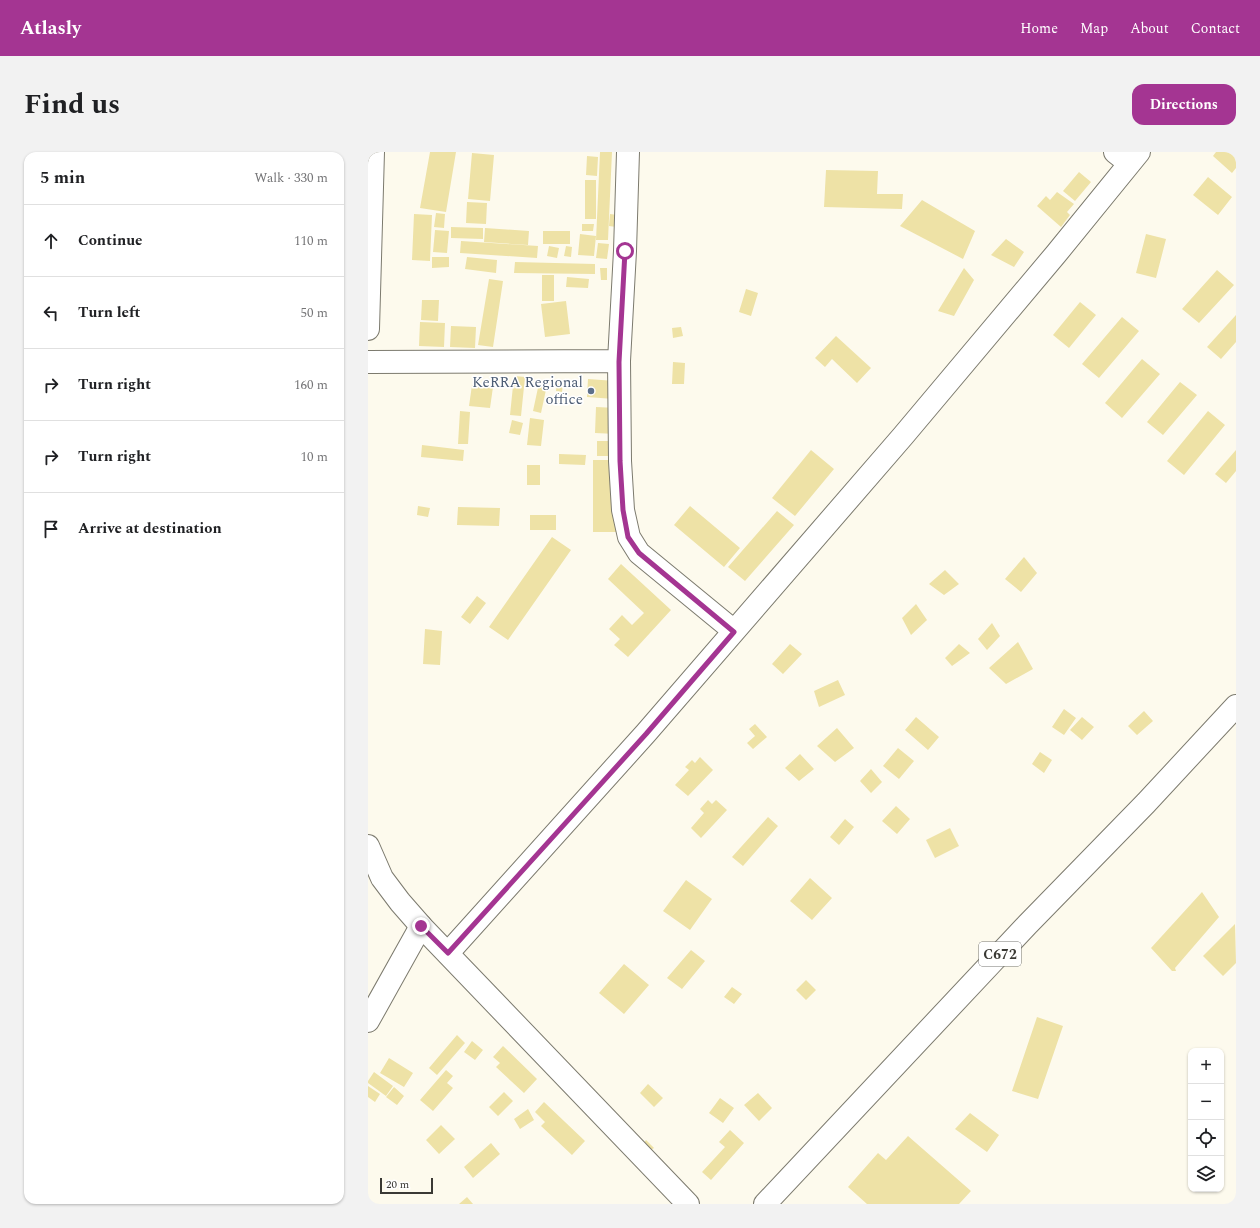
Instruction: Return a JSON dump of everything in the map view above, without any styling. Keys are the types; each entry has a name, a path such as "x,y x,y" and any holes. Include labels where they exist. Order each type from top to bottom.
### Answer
{"street":[{"path":"628,152 625,251 619,362 620,461 623,510 628,537 639,553 734,632"},
{"path":"368,329 371,153"},
{"path":"448,953 646,734 903,436 1056,254 1128,156"},
{"path":"368,362 619,362"},
{"name":"C672","path":"765,1204 1027,925 1146,803 1236,706"},
{"path":"368,846 382,878 421,926 688,1204"},
{"path":"368,1021 421,926"}],"building":[{"path":"430,152 456,152 446,212 420,208"},
{"path":"600,152 612,152 608,240 596,240"},
{"path":"1216,152 1236,152 1236,168 1232,173 1213,156"},
{"path":"472,153 494,155 490,201 468,199"},
{"path":"587,156 598,157 597,176 586,175"},
{"path":"826,170 878,171 877,194 903,194 902,209 824,207"},
{"path":"1079,172 1091,182 1075,201 1063,191"},
{"path":"1208,177 1232,197 1218,215 1193,195"},
{"path":"585,180 596,180 596,219 585,219"},
{"path":"1057,192 1074,204 1067,212 1070,215 1061,227 1037,206 1046,196 1050,200"},
{"path":"922,200 975,231 963,259 900,226"},
{"path":"467,202 487,203 486,224 466,223"},
{"path":"436,213 445,214 444,228 434,227"},
{"path":"414,214 432,215 430,261 412,260"},
{"path":"610,214 625,216 624,228 609,226"},
{"path":"582,224 594,224 593,231 582,231"},
{"path":"451,227 483,228 483,239 451,238"},
{"path":"485,228 529,231 528,245 484,242"},
{"path":"435,230 449,231 447,253 433,252"},
{"path":"543,231 570,231 570,244 543,244"},
{"path":"580,234 596,236 594,256 578,255"},
{"path":"1146,234 1166,239 1156,278 1136,273"},
{"path":"1006,239 1024,252 1014,267 991,255"},
{"path":"461,241 538,246 537,258 460,253"},
{"path":"598,243 609,244 607,259 596,258"},
{"path":"549,246 559,248 557,258 547,256"},
{"path":"566,246 572,247 571,257 564,256"},
{"path":"432,257 449,257 449,267 432,268"},
{"path":"467,257 497,260 496,273 465,269"},
{"path":"515,262 595,264 595,274 514,273"},
{"path":"600,268 607,268 607,280 601,280"},
{"path":"964,268 974,280 954,316 938,311"},
{"path":"1217,270 1234,285 1199,323 1182,309"},
{"path":"542,275 554,275 554,301 542,301"},
{"path":"567,277 589,279 588,288 566,287"},
{"path":"489,279 503,281 493,347 478,345"},
{"path":"746,289 758,293 751,316 739,312"},
{"path":"422,300 439,300 438,321 421,320"},
{"path":"566,301 570,334 545,337 541,304"},
{"path":"1080,302 1096,315 1069,348 1053,335"},
{"path":"1236,315 1236,342 1221,359 1207,347"},
{"path":"1122,317 1139,331 1099,378 1082,364"},
{"path":"420,322 445,323 444,347 419,346"},
{"path":"451,326 476,327 475,348 450,347"},
{"path":"681,327 683,336 673,338 672,328"},
{"path":"836,336 871,368 857,383 832,359 825,367 815,358"},
{"path":"1142,359 1160,374 1122,418 1105,403"},
{"path":"673,362 685,363 684,384 672,384"},
{"path":"514,376 525,377 521,416 510,415"},
{"path":"588,379 615,381 614,399 587,397"},
{"path":"1180,382 1197,395 1163,435 1147,422"},
{"path":"539,383 547,385 541,413 533,411"},
{"path":"557,384 563,384 562,392 556,391"},
{"path":"472,385 493,387 490,408 469,406"},
{"path":"596,407 617,408 616,434 595,433"},
{"path":"460,411 470,412 468,444 458,444"},
{"path":"1208,411 1225,425 1184,475 1167,461"},
{"path":"530,418 544,420 541,446 527,445"},
{"path":"512,420 523,423 520,435 509,433"},
{"path":"597,441 614,441 614,456 597,456"},
{"path":"422,445 464,450 463,461 421,457"},
{"path":"811,450 834,469 795,516 772,498"},
{"path":"1236,450 1236,471 1226,483 1215,474"},
{"path":"559,454 586,455 585,465 559,464"},
{"path":"593,460 616,460 616,532 593,532"},
{"path":"527,465 540,465 540,485 527,485"},
{"path":"418,506 430,508 428,517 417,515"},
{"path":"690,506 740,548 724,567 674,525"},
{"path":"458,507 500,508 499,526 457,525"},
{"path":"777,511 794,525 745,581 728,567"},
{"path":"530,515 556,515 556,530 530,530"},
{"path":"552,537 571,550 508,640 489,627"},
{"path":"1024,557 1037,573 1021,592 1005,579"},
{"path":"621,564 671,610 628,657 614,645 620,639 609,629 622,615 632,625 644,613 608,579"},
{"path":"945,570 959,584 944,595 929,584"},
{"path":"477,596 486,603 470,624 461,617"},
{"path":"916,604 927,620 911,635 902,618"},
{"path":"992,623 1000,636 987,650 978,639"},
{"path":"425,629 442,631 440,665 423,664"},
{"path":"1018,642 1033,669 1006,684 989,668"},
{"path":"790,644 802,654 783,674 772,664"},
{"path":"959,644 970,653 952,666 945,658"},
{"path":"838,680 845,695 819,707 814,691"},
{"path":"1064,709 1076,718 1064,735 1052,727"},
{"path":"1144,711 1153,721 1137,735 1128,726"},
{"path":"916,717 939,737 928,750 905,730"},
{"path":"1082,717 1094,727 1082,740 1070,730"},
{"path":"755,724 767,737 753,749 747,743 755,736 749,729"},
{"path":"837,728 854,748 835,762 817,746"},
{"path":"898,748 914,761 899,779 883,766"},
{"path":"1040,752 1052,760 1044,773 1032,764"},
{"path":"800,754 814,769 799,781 785,768"},
{"path":"700,757 713,770 688,796 675,785 689,770 685,767 692,760 695,763"},
{"path":"871,769 882,782 871,793 860,781"},
{"path":"708,800 712,804 716,800 727,810 701,838 691,828 704,813 700,809"},
{"path":"896,806 910,819 897,834 882,821"},
{"path":"768,817 778,826 743,866 732,857"},
{"path":"845,819 854,827 839,845 830,837"},
{"path":"950,828 959,846 935,858 926,840"},
{"path":"810,878 832,898 812,920 790,901"},
{"path":"686,880 712,899 690,930 663,911"},
{"path":"1202,892 1219,917 1175,968 1176,971 1172,971 1151,948"},
{"path":"1235,924 1236,963 1223,976 1203,956"},
{"path":"691,950 705,961 682,989 667,978"},
{"path":"624,964 649,985 624,1014 599,993"},
{"path":"806,980 816,990 806,1000 796,990"},
{"path":"732,987 742,994 734,1004 724,997"},
{"path":"1037,1017 1063,1026 1038,1099 1012,1091"},
{"path":"457,1035 465,1043 437,1075 429,1068"},
{"path":"472,1041 483,1050 475,1060 464,1052"},
{"path":"503,1046 537,1079 524,1093 496,1067 500,1063 493,1057"},
{"path":"389,1058 413,1073 404,1087 380,1073"},
{"path":"446,1070 453,1076 447,1083 453,1088 433,1111 420,1100"},
{"path":"374,1072 393,1086 386,1096 368,1083"},
{"path":"648,1084 663,1098 654,1107 640,1093"},
{"path":"368,1086 380,1094 375,1102 368,1097"},
{"path":"394,1087 404,1096 397,1105 386,1097"},
{"path":"504,1092 513,1101 498,1116 489,1107"},
{"path":"758,1093 772,1108 759,1121 744,1105"},
{"path":"720,1098 734,1108 723,1123 709,1113"},
{"path":"544,1102 585,1141 572,1155 541,1126 545,1122 535,1112"},
{"path":"528,1109 534,1120 520,1129 514,1119"},
{"path":"970,1113 999,1135 987,1152 955,1129"},
{"path":"441,1125 455,1139 439,1154 426,1140"},
{"path":"730,1130 744,1143 711,1180 702,1172 725,1147 719,1142"},
{"path":"908,1136 971,1191 959,1204 867,1204 848,1187 878,1153 886,1160"},
{"path":"646,1140 654,1148 649,1151 643,1144"},
{"path":"491,1143 500,1154 473,1178 464,1167"},
{"path":"467,1197 473,1204 459,1204"}],"place":[{"name":"KeRRA Regional office","path":"591,391"}],"route":[{"path":"421,926 448,953 646,734 734,632 639,553 628,537 623,510 620,461 619,362 625,251"}]}
